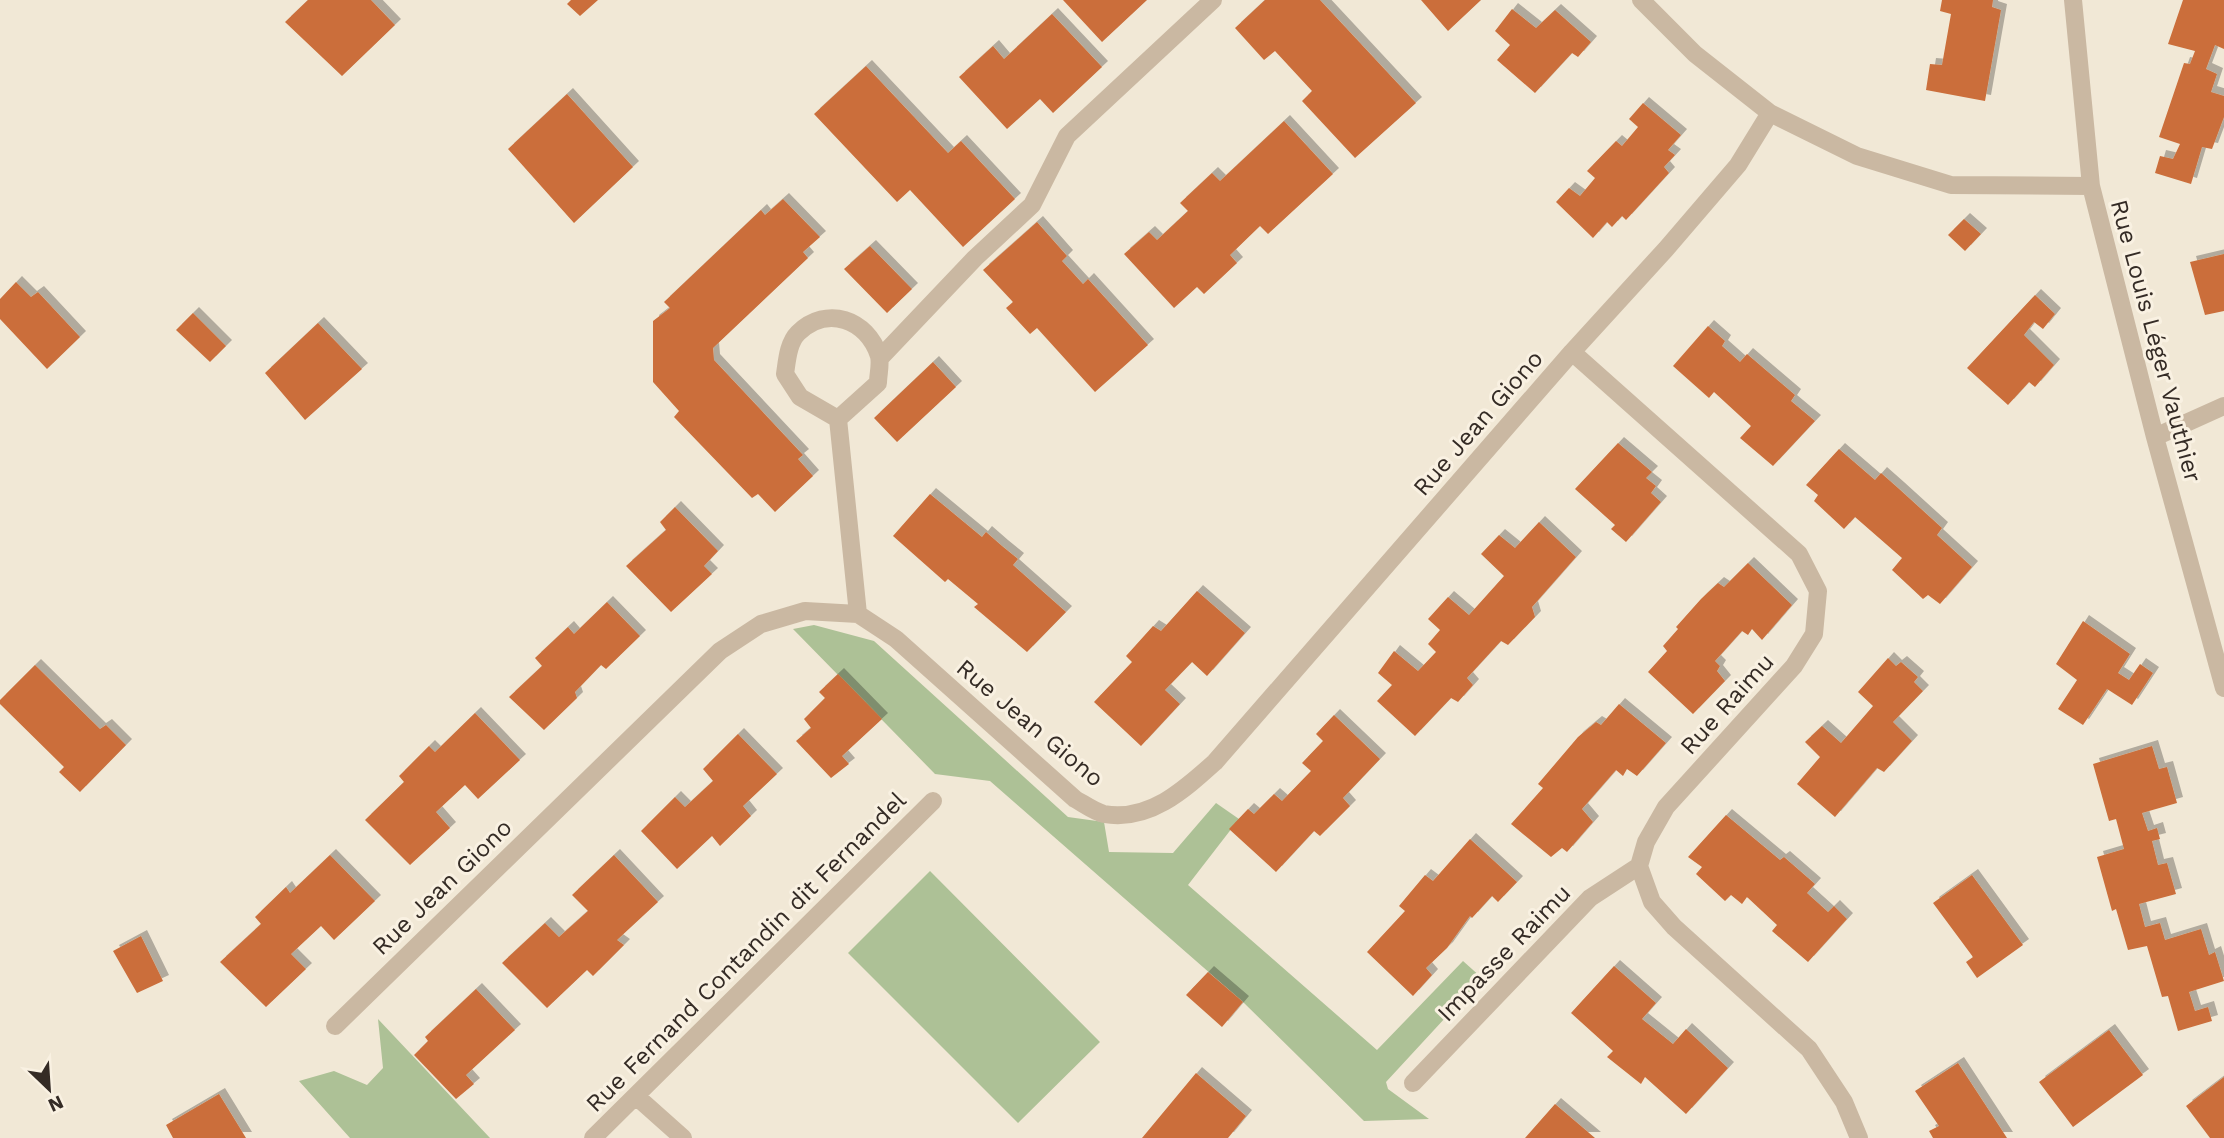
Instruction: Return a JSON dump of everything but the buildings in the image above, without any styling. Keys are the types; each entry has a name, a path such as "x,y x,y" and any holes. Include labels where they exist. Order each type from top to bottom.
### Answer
{"street":[{"path":"880,358 975,258 1032,205 1067,136 1213,0"},
{"path":"1641,0 1695,54 1770,113 1857,156 1951,185 2091,186"},
{"name":"Rue Louis Léger Vauthier","path":"2073,0 2091,186 2155,437 2224,688"},
{"name":"Rue Jean Giono","path":"335,1026 719,651 761,624 806,611 858,614 896,639 1075,799 1103,814 1138,814 1181,793 1215,762 1572,352 1666,249 1738,164 1770,113"},
{"path":"843,317 868,333 880,358 878,383 838,419 800,397 785,374 788,354 796,334 821,318 843,317"},
{"name":"Rue Raimu","path":"1572,352 1799,554 1818,591 1814,634 1794,666 1666,807 1646,842 1639,866"},
{"path":"2155,437 2224,406"},
{"path":"838,419 858,614"},
{"name":"Rue Fernand Contandin dit Fernandel","path":"593,1138 638,1097 933,801"},
{"path":"1639,866 1652,902 1667,919 1809,1049 1844,1102 1859,1138"},
{"name":"Impasse Raimu","path":"1413,1083 1590,898 1639,866"},
{"path":"638,1097 683,1138"}],"green space":[{"path":"814,625 874,641 1068,817 1104,822 1109,852 1173,853 1216,803 1239,819 1188,885 1377,1050 1463,961 1482,978 1386,1082 1388,1089 1429,1119 1364,1121 1243,1002 990,781 935,774 793,629"},
{"path":"930,871 1100,1042 1018,1123 848,953"},
{"path":"378,1019 490,1138 350,1138 299,1081 334,1071 367,1085 383,1068"}]}
